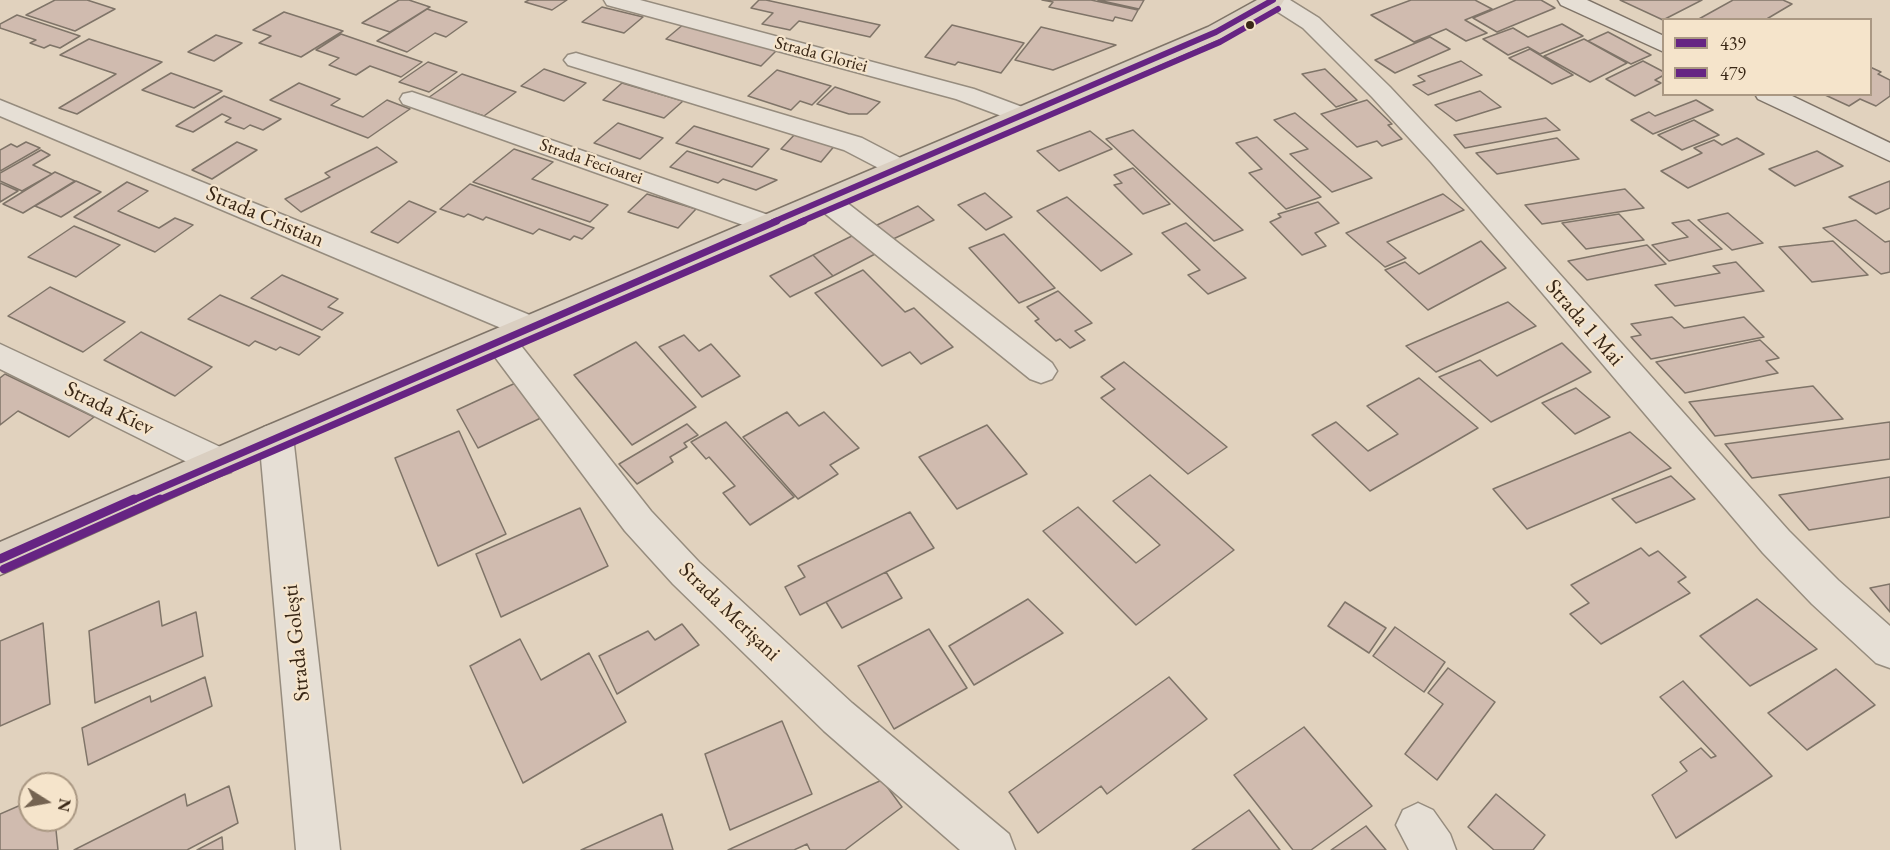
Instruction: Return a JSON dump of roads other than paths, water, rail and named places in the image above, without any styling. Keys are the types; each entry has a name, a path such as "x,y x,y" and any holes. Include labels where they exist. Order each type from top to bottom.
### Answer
{"main road":[{"path":"0,560 276,436 1216,32 1274,0"}],"street":[{"name":"Strada Gloriei","path":"615,0 965,94 1024,116"},
{"name":"Strada 1 Mai","path":"1274,0 1319,31 1381,92 1440,156 1776,542 1825,592 1890,650"},
{"path":"1569,0 1662,44"},
{"path":"576,60 853,144 901,169"},
{"path":"1772,96 1886,146"},
{"name":"Strada Fecioarei","path":"412,99 770,225"},
{"name":"Strada Cristian","path":"0,107 515,334"},
{"path":"827,201 1041,371"},
{"name":"Strada Merișani","path":"515,334 638,521 686,573 838,717 993,850"},
{"name":"Strada Kiev","path":"0,355 219,462"},
{"name":"Strada Golești","path":"276,436 318,850"}]}
